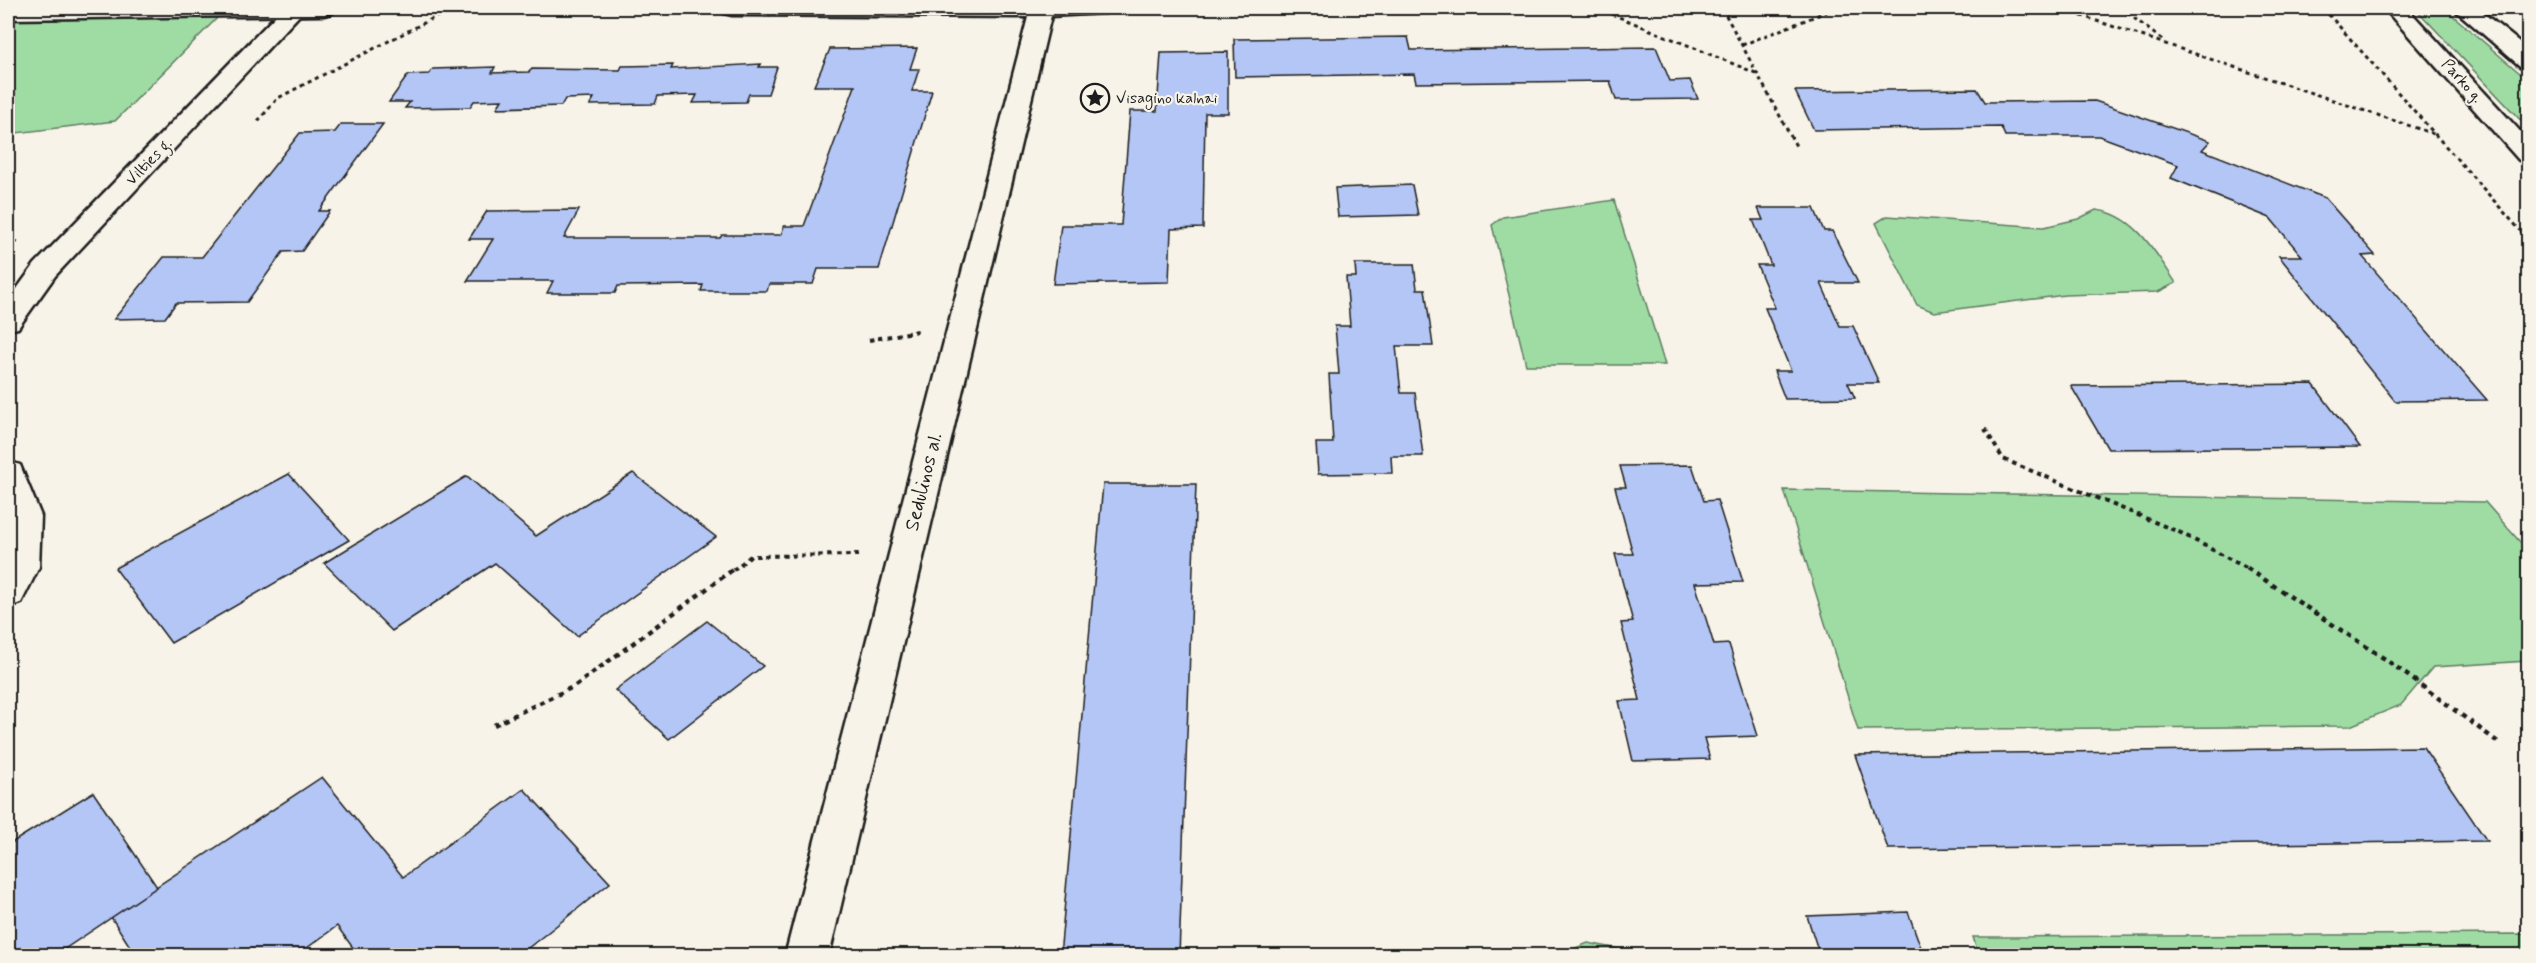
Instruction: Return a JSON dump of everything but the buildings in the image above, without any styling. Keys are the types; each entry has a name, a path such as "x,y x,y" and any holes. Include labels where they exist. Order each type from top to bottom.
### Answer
{"street":[{"path":"8,12 324,8"},
{"path":"732,8 1098,8"},
{"name":"Parko g.","path":"2396,8 2529,154"},
{"path":"2464,8 2529,61"},
{"name":"Vilties g.","path":"8,321 45,270 294,9"},
{"name":"Sedulinos al.","path":"807,956 1041,9"},
{"path":"8,473 24,516 22,567 8,592"}],"path":[{"path":"258,121 278,98 453,8"},
{"path":"1597,8 1758,74"},
{"path":"1722,8 1797,147"},
{"path":"1742,45 1836,8"},
{"path":"2058,8 2437,135"},
{"path":"2121,8 2168,44"},
{"path":"2323,8 2529,239"},
{"path":"1985,429 2003,459 2181,533 2251,570 2388,661 2498,742"},
{"path":"494,725 575,686 751,556 906,554"}],"green space":[{"path":"8,8 227,8 115,121 8,134"},
{"path":"2415,8 2444,8 2528,80 2528,128"},
{"path":"1614,200 1665,365 1526,365 1492,225 1503,217"},
{"path":"2096,210 2110,213 2133,227 2152,248 2176,283 2158,292 2065,295 1934,312 1917,305 1876,223 1887,216 2044,227 2078,219"},
{"path":"1784,490 2485,502 2528,551 2528,661 2433,667 2401,705 2350,726 1858,730"},
{"path":"2528,934 2528,956 1979,956 1973,937"},
{"path":"1588,943 1635,952 1640,955 1558,955"}],"place":[{"name":"Visagino kalnai","path":"1095,98"}]}
